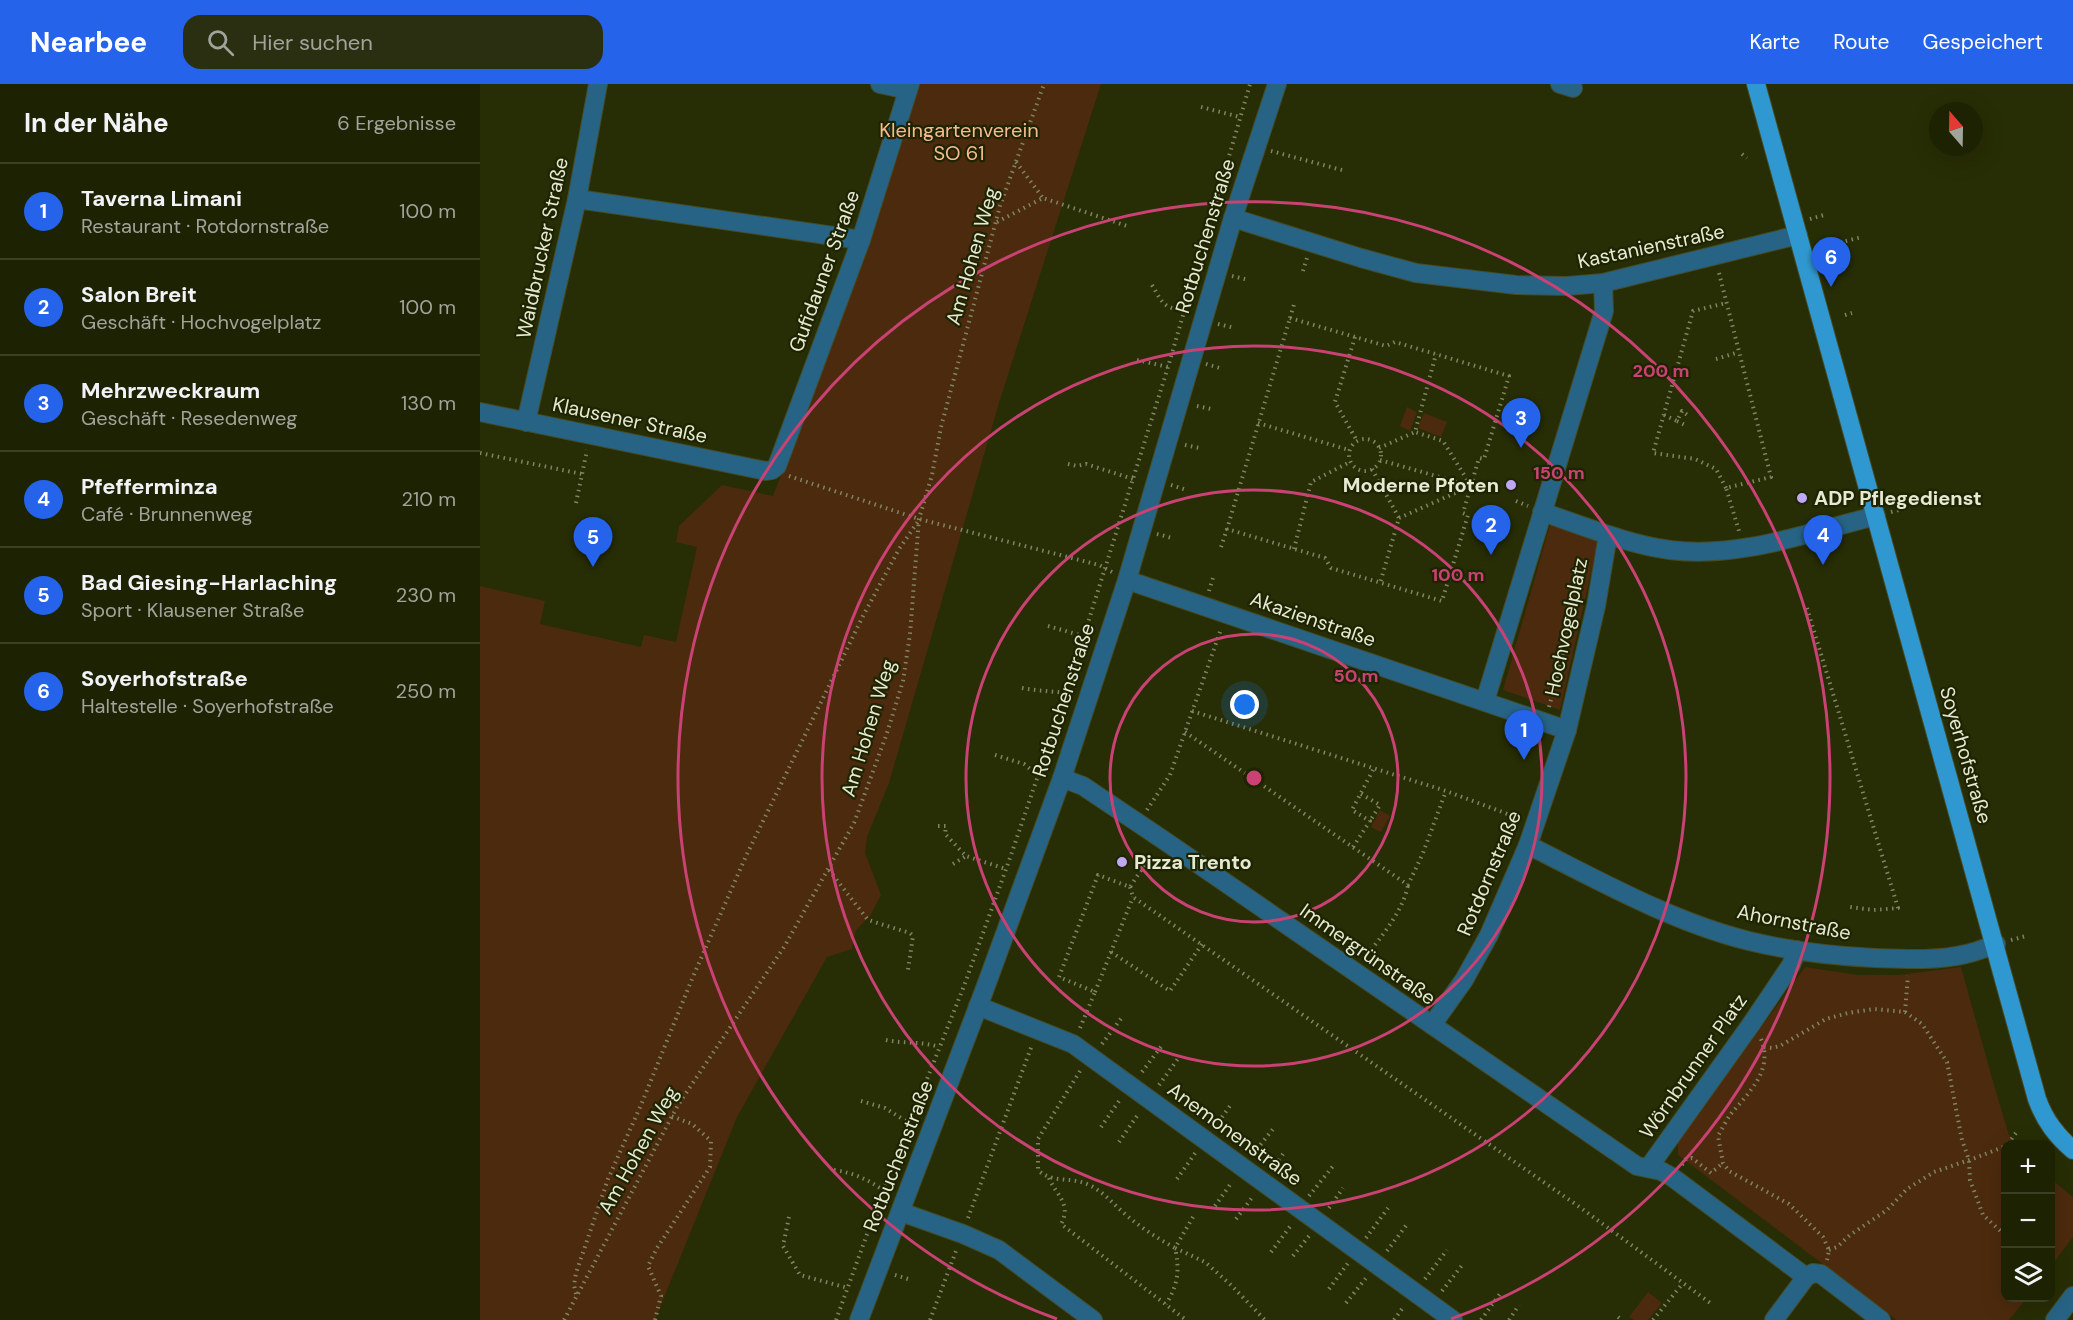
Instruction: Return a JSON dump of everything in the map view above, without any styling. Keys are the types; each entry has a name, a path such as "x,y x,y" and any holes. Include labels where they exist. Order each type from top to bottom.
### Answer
{"main road":[{"name":"Soyerhofstraße","path":"1756,84 2024,1051 2044,1118 2058,1137 2073,1150"}],"street":[{"name":"Waidbrucker Straße","path":"526,422 577,199 598,84"},
{"path":"880,84 909,87"},
{"name":"Rotbuchenstraße","path":"859,1320 1062,777 1127,580 1233,218 1277,84"},
{"name":"Gufidauner Straße","path":"775,468 861,240 909,87"},
{"path":"577,199 861,240"},
{"name":"Kastanienstraße","path":"1233,218 1416,273 1516,285 1567,286 1603,283 1798,235"},
{"path":"1485,701 1604,311 1603,283"},
{"name":"Klausener Straße","path":"480,412 766,471 775,468"},
{"path":"1542,512 1608,535 1670,550 1716,552 1744,549 1876,516"},
{"name":"Hochvogelplatz","path":"1485,701 1567,730 1596,606 1608,535"},
{"name":"Akazienstraße","path":"1127,580 1485,701"},
{"name":"Rotdornstraße","path":"1432,1025 1464,980 1489,935 1536,824 1567,730"},
{"name":"Immergrünstraße","path":"1062,777 1083,786 1162,839 1636,1166 1649,1167"},
{"name":"Ahornstraße","path":"1528,845 1628,895 1691,921 1748,940 1797,950 1851,957 1909,959 1966,954 1996,944"},
{"name":"Wörnbrunner Platz","path":"1797,950 1791,965 1752,1023 1649,1167 1672,1177 1881,1320"},
{"name":"Anemonenstraße","path":"978,1006 1074,1044 1453,1320"},
{"path":"901,1212 963,1234 999,1250 1093,1320"},
{"path":"1774,1320 1813,1275"},
{"path":"2055,1320 2073,1296"}],"path":[{"name":"Am Hohen Weg","path":"564,1320 671,1116 784,947 854,822 887,733 903,681 910,634 919,519 932,475 944,416 996,223 1044,84"},
{"path":"836,1320 883,1190 964,986 1065,693 1168,367 1250,84"},
{"path":"1201,107 1240,117"},
{"path":"1256,147 1342,170"},
{"path":"1742,154 1747,158"},
{"path":"1016,162 1043,198 1127,225"},
{"path":"996,223 1043,198"},
{"path":"1834,244 1862,237"},
{"path":"1720,279 1771,477 1726,488"},
{"path":"1152,285 1163,304 1170,309 1184,312"},
{"path":"1221,547 1295,301"},
{"path":"1726,303 1693,311 1653,453 1695,459 1716,469 1726,488 1744,549"},
{"path":"1845,315 1852,313"},
{"path":"1227,529 1325,558 1331,568 1442,601 1468,514 1463,513 1479,458 1484,459 1509,376 1395,342 1386,346 1290,318"},
{"path":"1355,337 1335,402 1357,441"},
{"path":"1716,358 1739,352"},
{"path":"1415,432 1436,354"},
{"path":"1137,360 1168,367"},
{"path":"1677,421 1682,411 1690,417"},
{"path":"1664,415 1685,425"},
{"path":"1258,423 1349,450"},
{"path":"1379,448 1415,432 1443,441 1471,486"},
{"path":"576,503 590,435"},
{"path":"1369,440 1379,448 1380,460 1372,469 1360,470 1350,462 1349,450 1357,441 1369,440"},
{"path":"480,453 582,474"},
{"path":"1380,460 1486,491"},
{"path":"1294,549 1311,482 1350,462"},
{"path":"1068,464 1077,466 1086,464 1133,478"},
{"path":"775,468 790,477 919,519 1099,565 1127,580"},
{"path":"1372,469 1399,518 1380,583"},
{"path":"1399,518 1471,486"},
{"path":"576,1296 574,1285 576,1273 608,1179 746,856 863,616 899,549 919,519"},
{"path":"1807,608 1898,908 1874,910 1850,907"},
{"path":"1139,824 1170,775 1227,613"},
{"path":"1048,626 1083,636"},
{"path":"1022,688 1038,692 1065,693"},
{"path":"1192,711 1446,791 1536,824"},
{"path":"1185,732 1408,885"},
{"path":"994,755 1038,771"},
{"path":"1370,821 1352,810 1374,768"},
{"path":"1355,972 1397,911 1427,843 1446,791"},
{"path":"1353,847 1380,805 1361,794"},
{"path":"938,826 946,826 945,834 966,856 1006,869"},
{"path":"1074,1044 1133,897 1130,886 1162,839"},
{"path":"953,864 966,856"},
{"path":"828,870 868,920 910,933 913,936 908,970"},
{"path":"1095,992 1059,977 1098,875 1130,886"},
{"path":"1133,897 1581,1208 1713,1305"},
{"path":"1111,952 1170,992 1202,944"},
{"path":"1905,1012 1909,959"},
{"path":"1764,1047 1780,1046 1826,1019 1874,1009 1905,1012 1922,1024 1947,1062 1962,1140 1969,1160 1970,1180 1983,1215 2001,1231"},
{"path":"1124,1016 1091,1056 1038,1139 1038,1170 1045,1177 1087,1184 1106,1196 1144,1230 1205,1262 1232,1285 1265,1320"},
{"path":"1752,1023 1764,1047 1764,1063 1758,1082 1730,1116 1718,1136 1723,1163 1729,1171 1789,1204 1823,1237 1829,1250"},
{"path":"930,1320 1038,1029"},
{"path":"886,1040 926,1043 939,1047"},
{"path":"1101,1127 1163,1044"},
{"path":"861,1101 885,1108 909,1123"},
{"path":"1177,1179 1232,1103"},
{"path":"655,1320 661,1296 648,1266 657,1248 710,1167 711,1141 692,1124 671,1116"},
{"path":"1215,1206 1273,1129"},
{"path":"2011,1140 2018,1130"},
{"path":"1813,1275 1829,1250 1837,1247 1850,1235 1887,1210 1907,1188 1934,1172 2001,1147"},
{"path":"1672,1177 1686,1159 1692,1158 1711,1173 1723,1163"},
{"path":"1271,1252 1332,1166"},
{"path":"834,1170 855,1173 883,1190"},
{"path":"1049,1177 1065,1206 1066,1216 1062,1224 1186,1320"},
{"path":"1236,1219 1264,1182"},
{"path":"1293,1256 1343,1188"},
{"path":"1329,1290 1388,1208"},
{"path":"1166,1304 1178,1275 1175,1248 1193,1216"},
{"path":"789,1217 783,1246 800,1275 848,1288"},
{"path":"1653,1320 1683,1283"},
{"path":"1481,1320 1502,1291"},
{"path":"1509,1320 1519,1305"}],"green space":[{"name":"Kleingartenverein SO 61","path":"920,84 1101,84 999,403 889,783 867,837 865,853 881,895 870,916 856,930 852,949 827,957 737,1117 655,1320 480,1320 480,586 545,601 540,624 641,647 644,635 676,642 697,547 676,542 679,526 722,485 773,496 869,247"},
{"path":"1407,407 1417,412 1410,431 1400,426"},
{"path":"1424,413 1447,422 1441,437 1418,428"},
{"path":"1550,525 1598,542 1560,710 1503,690"},
{"path":"1380,810 1390,816 1381,832 1371,827"},
{"path":"1805,967 1858,975 1899,975 1961,967 1994,1085 2012,1140 2001,1140 2001,1302 2024,1302 2009,1320 1897,1320 1678,1155 1678,1142"},
{"path":"2055,1182 2073,1197 2073,1237 2055,1261"},
{"path":"1648,1292 1662,1303 1648,1320 1634,1320 1629,1317"}],"place":[{"name":"Soyerhofstraße","path":"1831,287"},
{"name":"Mehrzweckraum","path":"1521,448"},
{"name":"Moderne Pfoten","path":"1511,485"},
{"name":"ADP Pflegedienst","path":"1802,498"},
{"name":"Salon Breit","path":"1491,555"},
{"name":"Pfefferminza","path":"1823,565"},
{"name":"Bad Giesing-Harlaching","path":"593,567"},
{"name":"Taverna Limani","path":"1524,760"},
{"name":"Pizza Trento","path":"1122,862"}]}
